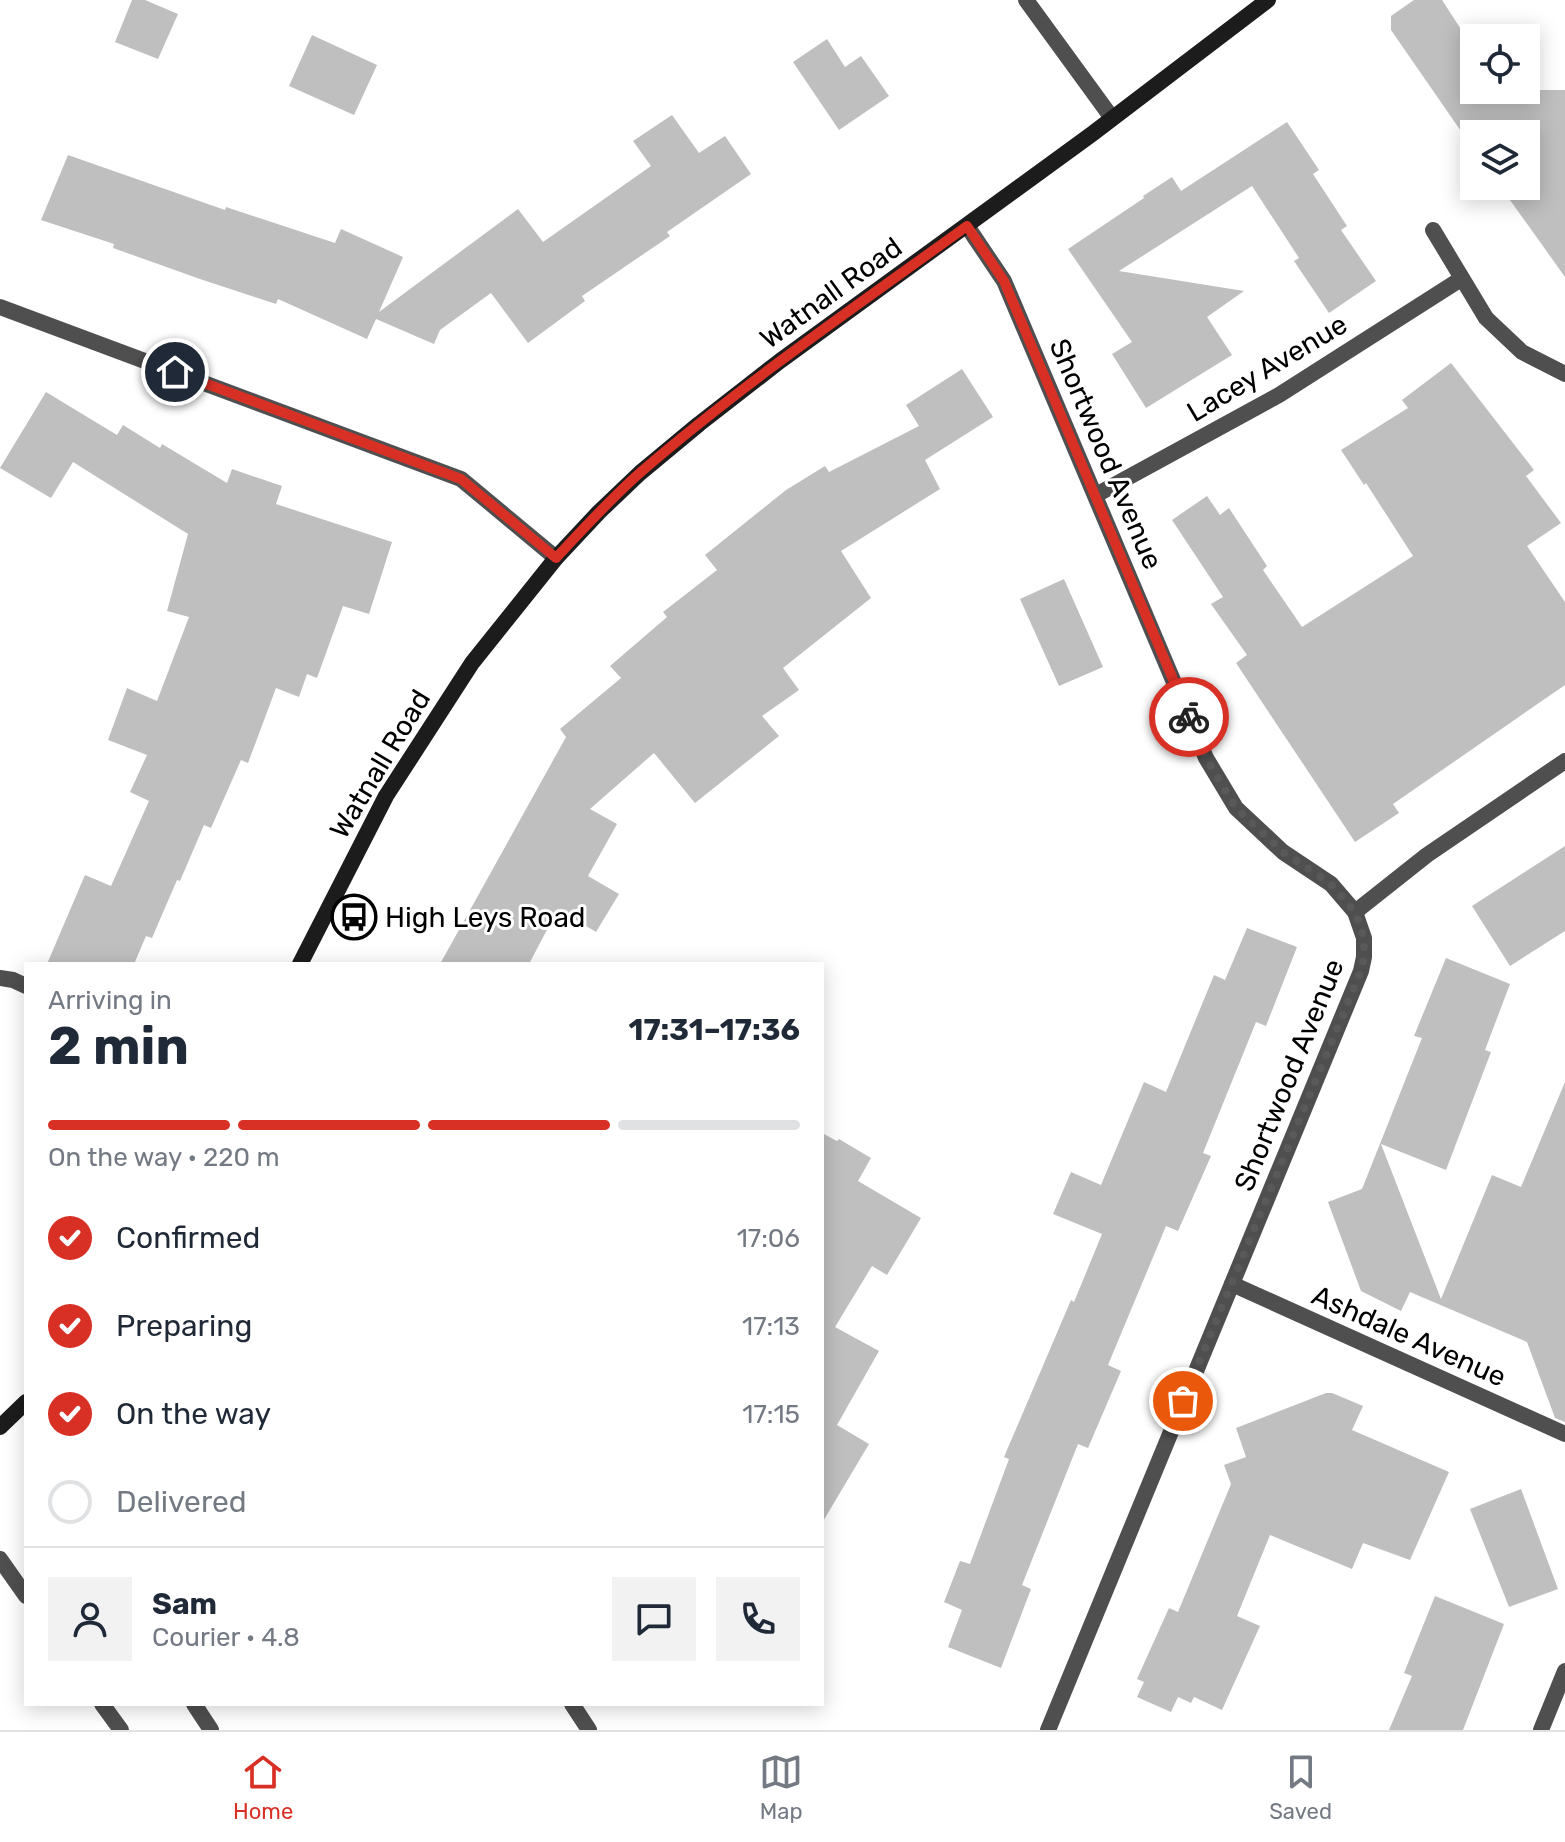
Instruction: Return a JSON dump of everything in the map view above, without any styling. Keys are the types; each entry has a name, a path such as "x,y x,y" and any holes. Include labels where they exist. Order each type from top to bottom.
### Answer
{"main road":[{"name":"Watnall Road","path":"301,962 386,796 472,663 556,558 599,512 640,473 780,361 967,226 1268,0"},
{"path":"0,1427 24,1404"}],"street":[{"path":"1026,0 1112,118"},
{"name":"Shortwood Avenue","path":"967,226 1004,281 1206,758 1236,808 1283,852 1331,884 1355,912 1364,938 1361,971 1048,1730"},
{"path":"1433,230 1486,318 1522,352 1565,374"},
{"name":"Lacey Avenue","path":"1096,495 1279,395 1461,279"},
{"path":"0,307 461,479 556,558"},
{"path":"1355,912 1427,855 1565,761"},
{"path":"0,978 24,985"},
{"name":"Ashdale Avenue","path":"1232,1284 1565,1434"},
{"path":"0,1559 24,1593"},
{"path":"1541,1730 1565,1671"},
{"path":"103,1706 121,1730"},
{"path":"195,1706 211,1730"},
{"path":"573,1706 589,1730"}],"building":[{"path":"132,0 145,0 178,14 158,59 115,42"},
{"path":"1414,0 1442,0 1460,28 1460,104 1540,104 1540,90 1565,90 1565,277 1510,200 1540,200 1540,120 1460,120 1460,130 1391,30 1391,16"},
{"path":"312,35 377,65 354,115 289,86"},
{"path":"827,39 845,67 861,56 889,96 839,130 793,62"},
{"path":"672,115 699,153 725,136 751,174 667,232 670,236 582,296 585,301 528,343 491,293 440,330 434,344 376,319 367,339 278,299 276,304 200,279 113,248 114,244 41,220 68,155 225,210 226,207 335,243 341,229 403,257 379,312 518,209 543,242 651,166 633,141"},
{"path":"1287,122 1319,170 1313,174 1347,226 1341,230 1376,281 1329,313 1294,261 1299,258 1252,186 1119,271 1244,291 1207,317 1232,355 1146,408 1112,354 1132,342 1068,249 1172,177 1181,191"},
{"path":"1451,363 1534,470 1526,476 1561,523 1527,546 1565,602 1565,685 1393,804 1399,813 1355,842 1236,663 1247,655 1211,604 1223,597 1172,520 1207,496 1220,515 1229,508 1267,566 1263,570 1302,627 1413,556 1341,450 1408,408 1402,400"},
{"path":"962,369 993,417 925,460 940,489 841,551 871,598 783,668 799,690 762,716 779,736 695,803 654,753 590,809 617,824 588,876 619,894 596,932 558,909 530,962 441,962 566,737 560,729 621,678 610,666 667,617 663,612 717,570 705,555 786,490 825,466 829,472 919,426 906,405"},
{"path":"46,392 117,435 123,425 160,448 162,444 227,483 232,469 282,486 276,504 392,542 369,614 343,606 317,678 307,674 299,697 276,688 248,763 241,760 211,828 204,825 152,938 146,936 135,962 48,962 85,875 111,886 149,801 130,792 147,755 108,740 127,688 157,701 189,617 167,611 188,534 73,462 51,498 0,468"},
{"path":"1064,579 1103,667 1059,686 1020,599"},
{"path":"1565,846 1565,931 1510,966 1472,906"},
{"path":"1247,928 1297,947 1266,1026 1256,1022 1203,1153 1211,1156 1178,1231 1166,1226 1108,1365 1121,1371 1088,1448 1078,1444 1022,1585 1031,1589 1001,1668 948,1647 962,1610 944,1602 960,1561 970,1564 1009,1459 1004,1457 1102,1234 1053,1214 1071,1172 1101,1185 1144,1082 1166,1092 1214,975 1225,980"},
{"path":"1446,958 1510,984 1485,1050 1491,1052 1446,1170 1381,1144 1441,1299 1492,1175 1521,1187 1565,1082 1565,1422 1555,1418 1527,1342 1410,1292 1401,1311 1361,1291 1328,1202 1362,1189 1422,1038 1414,1036"},
{"path":"824,1134 837,1141 839,1139 871,1158 858,1181 921,1218 887,1275 872,1266 835,1327 879,1351 837,1425 869,1444 824,1520"},
{"path":"1326,1393 1363,1406 1352,1430 1449,1472 1410,1560 1363,1543 1352,1569 1270,1535 1237,1616 1260,1626 1222,1710 1194,1697 1191,1703 1178,1697 1171,1712 1137,1697 1144,1682 1137,1679 1169,1608 1178,1612 1231,1484 1224,1465 1246,1457 1236,1428"},
{"path":"1521,1489 1558,1589 1509,1607 1470,1509"},
{"path":"1435,1596 1504,1624 1463,1730 1389,1730 1412,1676 1404,1673"}],"way so far":[{"path":"1183,1401 1361,971 1364,957 1364,938 1355,912 1331,884 1283,852 1236,808 1206,758 1189,717"}],"place":[{"name":"High Leys Road","path":"354,917"}],"route":[{"path":"175,372 461,479 556,558 640,473 699,424 780,361 967,226 1004,281 1189,717"}]}
